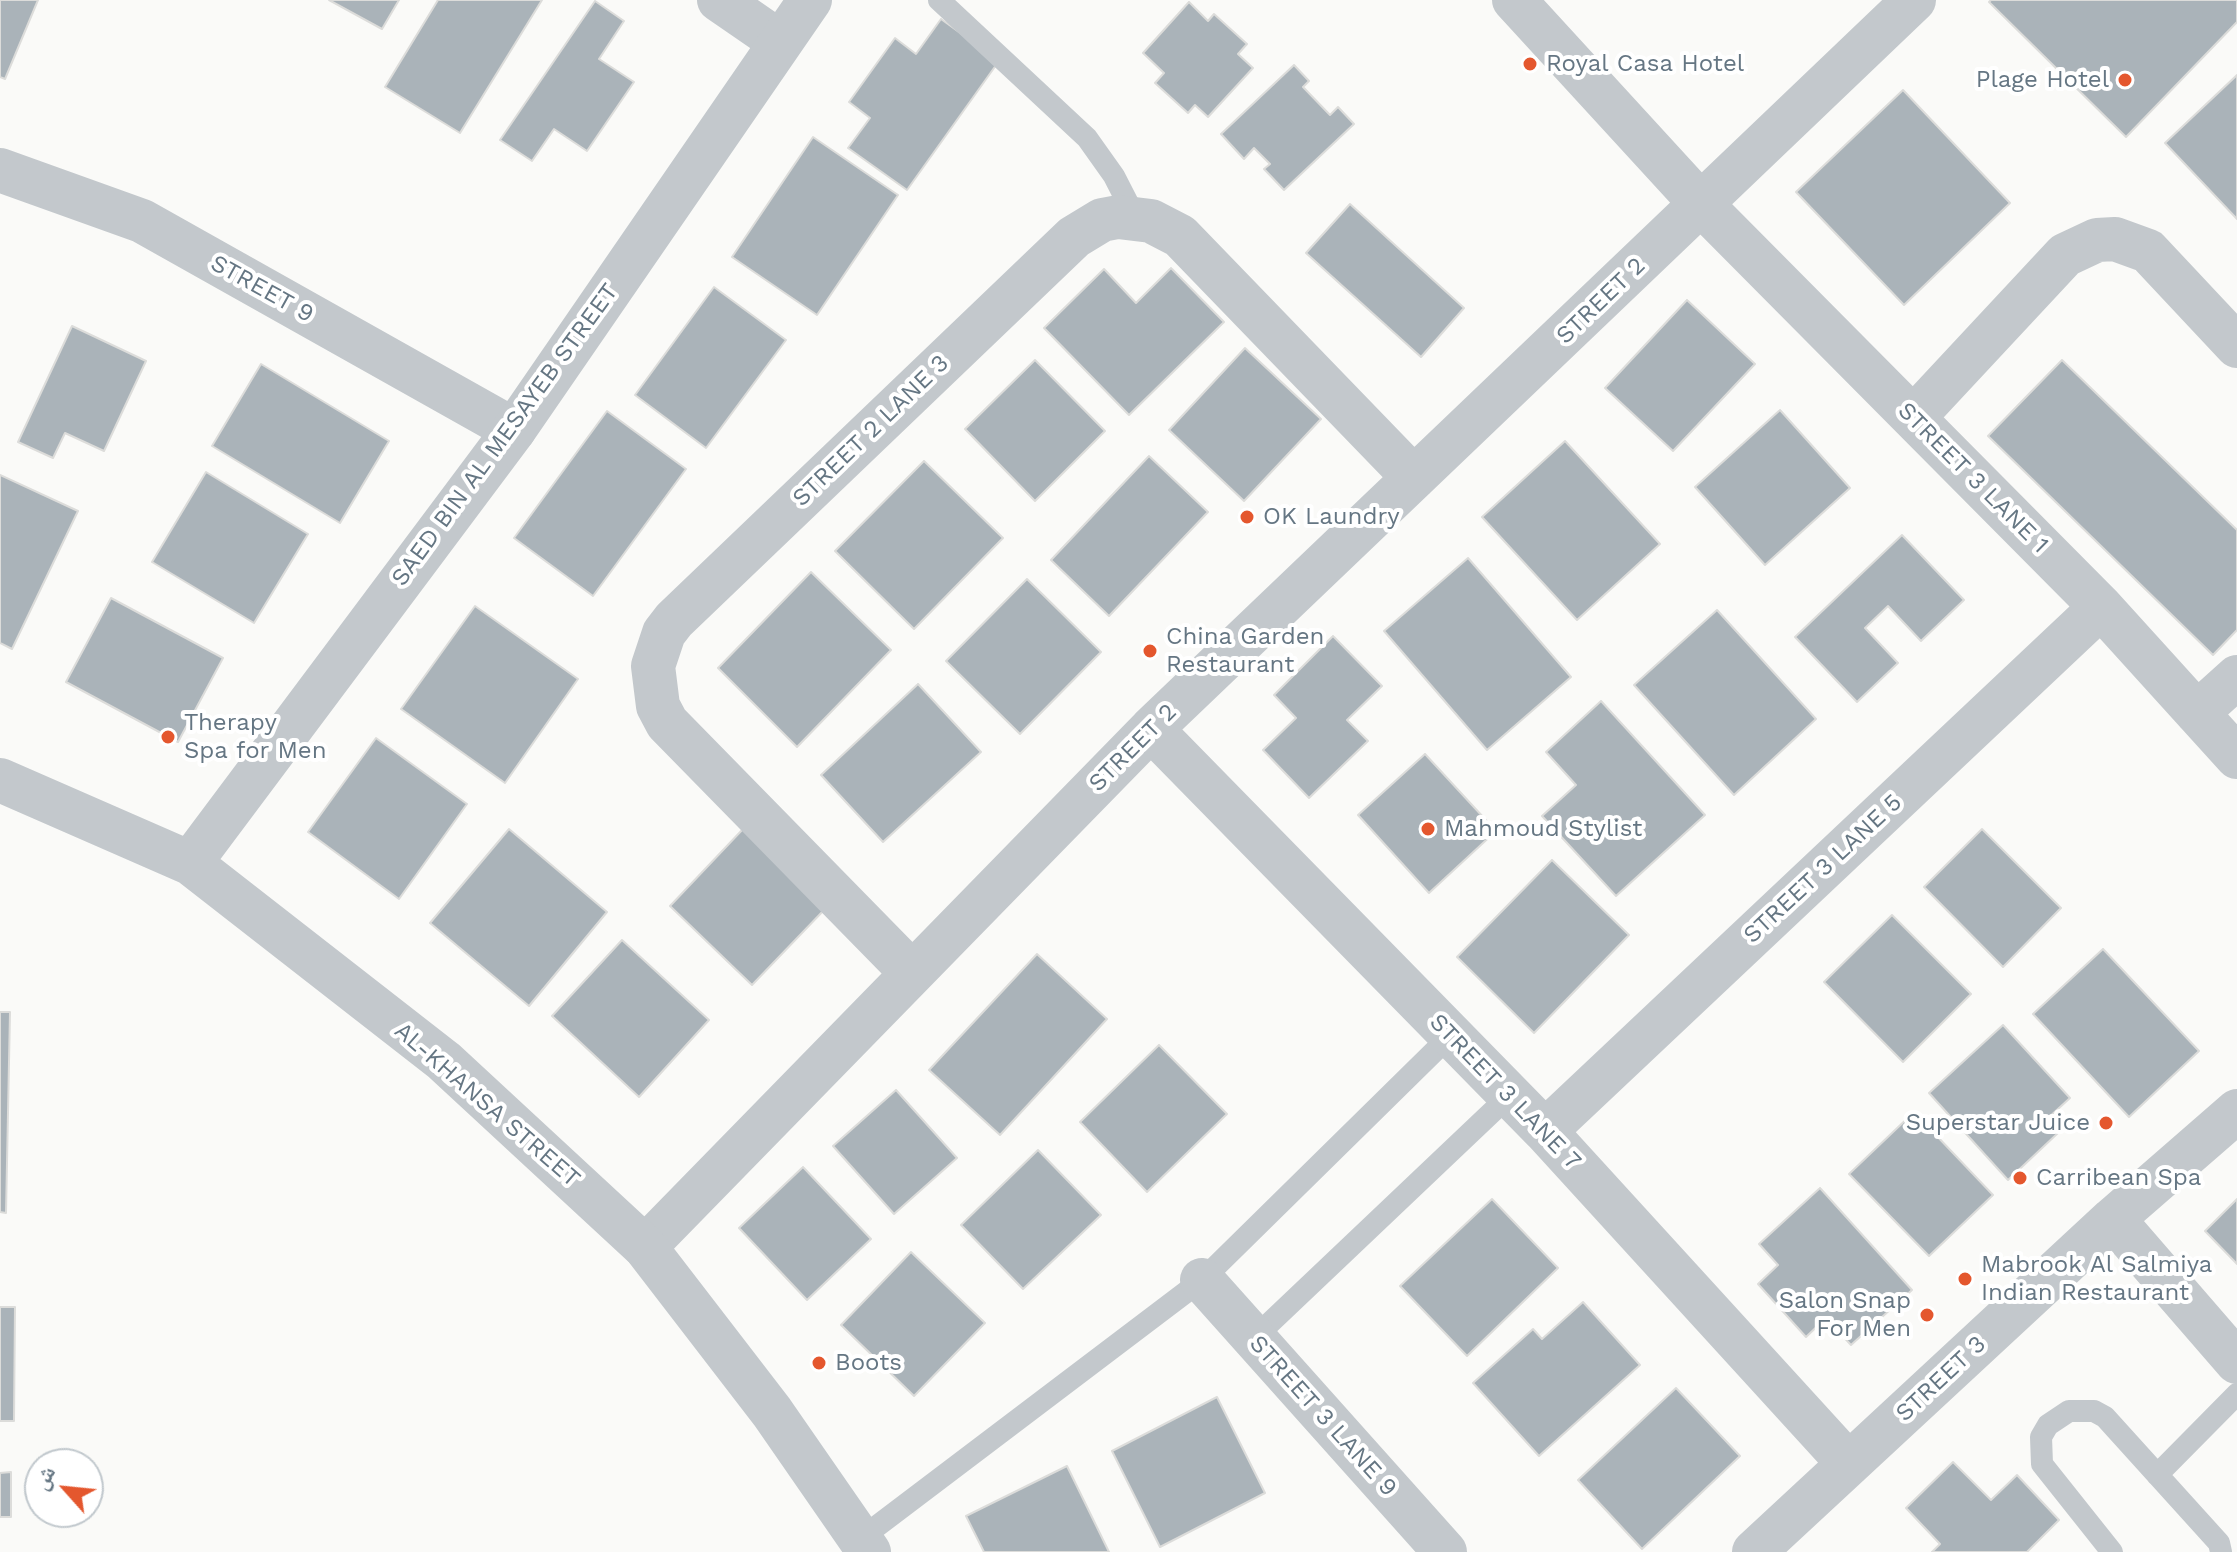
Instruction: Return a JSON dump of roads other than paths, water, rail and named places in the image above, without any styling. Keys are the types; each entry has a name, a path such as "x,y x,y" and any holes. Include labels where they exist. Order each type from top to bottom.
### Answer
{"street":[{"path":"719,0 780,42"},
{"name":"SAED BIN AL MESAYEB STREET","path":"190,863 514,430 810,0"},
{"name":"STREET 3 LANE 1","path":"1514,0 1702,205 2101,607 2237,757"},
{"name":"STREET 2","path":"645,1247 1151,729 1914,0"},
{"name":"STREET 9","path":"0,170 142,221 514,430"},
{"path":"1135,217 1159,224 1180,236 1414,478"},
{"name":"STREET 2 LANE 3","path":"912,973 667,723 653,686 657,649 674,620 1074,237 1102,220 1135,217"},
{"path":"1914,417 2065,255 2097,240 2115,239 2148,251 2237,346"},
{"name":"STREET 3 LANE 5","path":"1545,1131 2101,607"},
{"path":"2197,713 2237,677"},
{"name":"STREET 3 LANE 7","path":"1151,729 1545,1131 1849,1464"},
{"name":"AL-KHANSA STREET","path":"0,780 190,863 444,1061 645,1247 772,1412 865,1546"},
{"name":"STREET 3","path":"1754,1552 2113,1219 2237,1111"},
{"path":"2113,1219 2237,1362"},
{"name":"STREET 3 LANE 9","path":"1202,1280 1445,1552"}],"lane":[{"path":"939,0 1087,138 1114,176 1135,217"},
{"path":"865,1546 1202,1280 1451,1035"},
{"path":"1254,1338 1510,1095"},
{"path":"2157,1475 2237,1394"},
{"path":"2112,1552 2042,1464 2041,1437 2048,1425 2069,1411 2094,1411 2105,1417 2219,1543 2221,1552"}],"place":[{"name":"Royal Casa Hotel","path":"1530,64"},
{"name":"Plage Hotel","path":"2125,80"},
{"name":"OK Laundry","path":"1247,517"},
{"name":"China Garden Restaurant","path":"1150,651"},
{"name":"Therapy Spa for Men","path":"168,737"},
{"name":"Mahmoud Stylist","path":"1428,829"},
{"name":"Superstar Juice","path":"2106,1123"},
{"name":"Carribean Spa","path":"2020,1178"},
{"name":"Mabrook Al Salmiya Indian Restaurant","path":"1965,1279"},
{"name":"Salon Snap For Men","path":"1927,1315"},
{"name":"Boots","path":"819,1363"}]}
